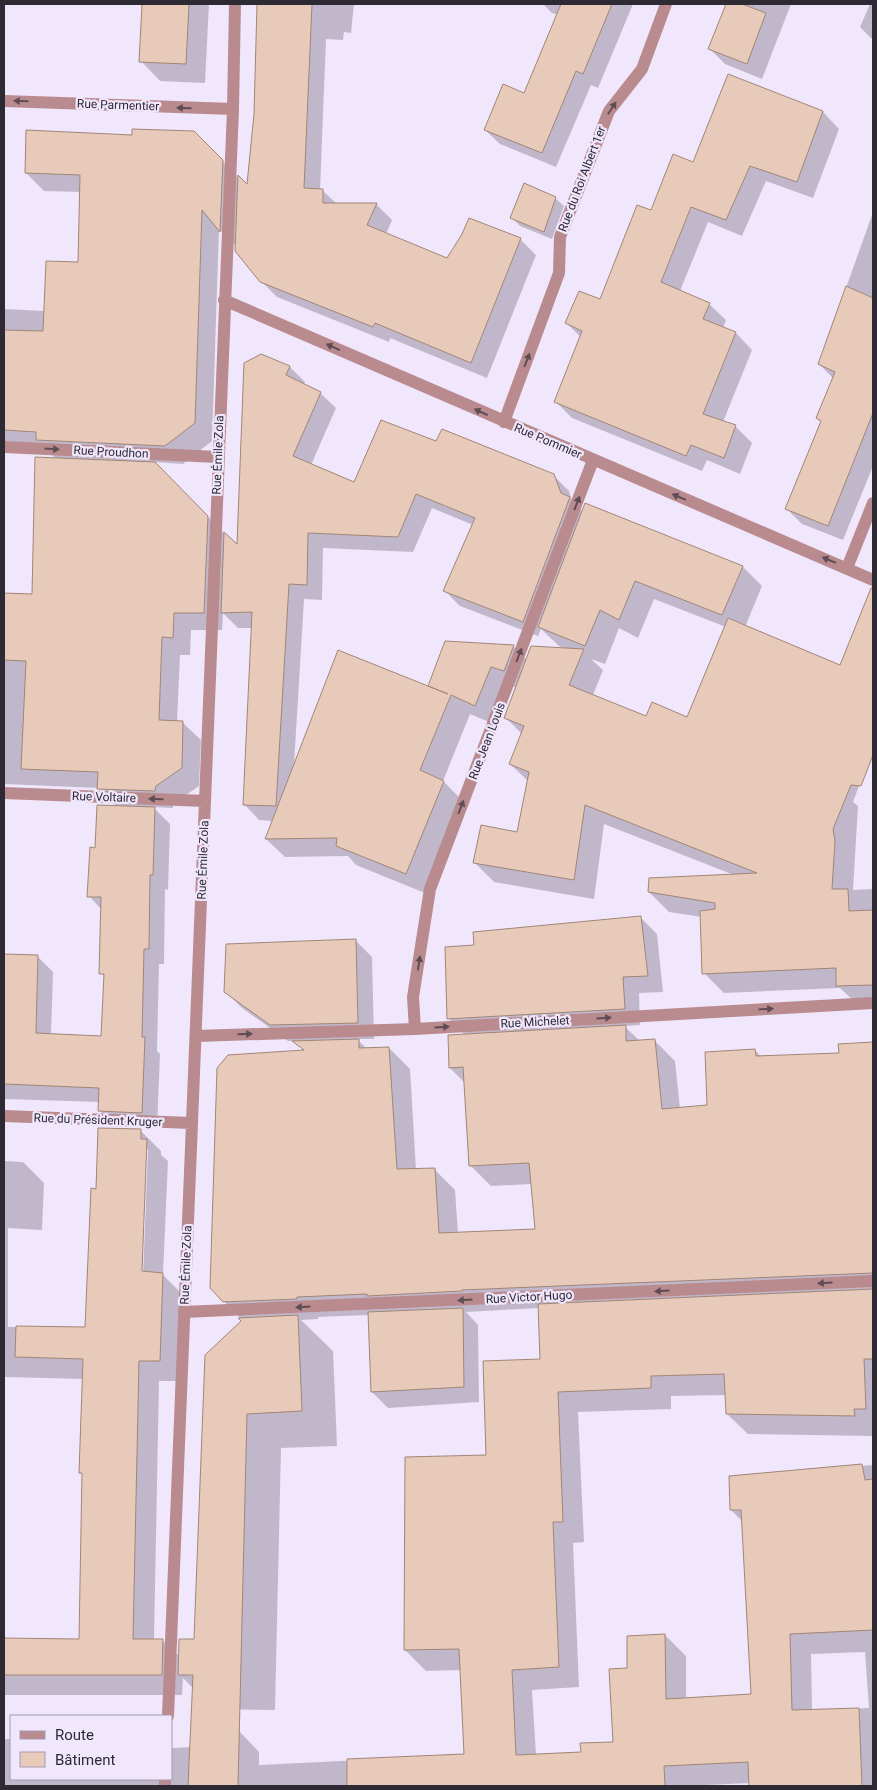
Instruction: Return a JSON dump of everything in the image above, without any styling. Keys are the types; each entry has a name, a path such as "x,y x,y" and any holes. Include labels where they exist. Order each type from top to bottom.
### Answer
{"street":[{"name":"Rue Émile Zola","path":"168,1715 235,4"},
{"name":"Rue du Roi Albert 1er","path":"504,422 559,273 560,237 609,110 642,69 666,4"},
{"name":"Rue Parmentier","path":"4,101 232,109"},
{"name":"Rue Pommier","path":"224,300 873,580"},
{"name":"Rue Proudhon","path":"4,447 218,457"},
{"name":"Rue Jean Louis","path":"415,1029 413,997 430,889 593,460"},
{"path":"847,568 873,503"},
{"name":"Rue Voltaire","path":"4,793 205,801"},
{"name":"Rue Michelet","path":"196,1036 415,1029 873,1003"},
{"name":"Rue du Président Kruger","path":"4,1116 192,1123"},
{"name":"Rue Victor Hugo","path":"184,1312 873,1281"}],"building":[{"path":"142,4 189,4 186,64 139,62"},
{"path":"257,4 312,4 304,188 323,189 323,203 377,203 367,225 447,258 462,234 469,218 521,238 471,363 375,323 373,327 260,282 235,251 238,175 247,184 254,114"},
{"path":"561,4 612,4 583,74 576,71 542,153 484,130 503,84 524,93"},
{"path":"726,4 742,4 766,13 747,64 708,49"},
{"path":"728,74 823,111 797,182 750,166 726,220 691,207 661,282 710,303 703,319 736,332 703,414 736,425 724,458 691,445 686,456 554,402 582,331 565,323 579,291 600,299 637,205 651,210 673,154 693,162"},
{"path":"132,129 194,131 223,160 220,232 202,210 195,423 165,446 36,440 36,432 4,430 4,330 43,331 46,261 78,262 80,175 25,173 26,130 132,135"},
{"path":"524,183 556,197 544,232 510,218"},
{"path":"846,286 873,298 873,413 828,526 785,509 821,421 816,418 835,372 818,364"},
{"path":"261,354 290,366 286,375 321,392 293,456 354,482 381,420 436,441 442,429 554,474 561,493 570,497 523,622 443,591 475,518 416,494 398,537 308,533 307,585 289,584 276,806 243,805 252,612 221,613 224,532 237,544 244,363"},
{"path":"35,457 155,462 208,516 204,613 174,613 173,638 162,637 159,720 183,721 182,768 156,786 155,791 97,789 98,772 21,769 26,661 4,660 4,593 32,594"},
{"path":"585,503 743,566 722,615 635,581 619,620 600,610 585,646 538,627"},
{"path":"871,588 873,588 873,755 861,786 851,785 833,829 835,841 832,889 848,889 849,911 873,910 873,985 836,986 836,968 702,974 700,911 715,909 715,903 648,892 649,878 757,873 585,805 574,880 473,863 481,825 517,832 529,772 509,764 524,726 504,718 531,646 584,649 569,685 646,716 652,702 687,717 728,618 840,665"},
{"path":"445,641 514,645 504,671 491,667 475,706 451,695 420,770 444,781 406,874 336,846 337,838 265,839 338,650 428,686"},
{"path":"97,805 155,807 153,875 150,875 149,949 144,949 142,1037 145,1037 142,1113 98,1111 99,1088 4,1084 4,954 38,955 36,1033 101,1036 104,974 99,974 101,897 87,897 90,847 95,848"},
{"path":"641,916 648,976 623,977 625,1009 447,1019 445,947 474,945 473,932"},
{"path":"356,939 358,1023 270,1025 224,992 226,944"},
{"path":"626,1025 626,1041 655,1039 662,1109 707,1105 705,1052 755,1049 756,1056 839,1053 838,1044 873,1042 873,1273 462,1290 367,1296 367,1294 297,1297 297,1299 223,1302 210,1288 217,1068 228,1055 304,1050 292,1041 359,1039 359,1048 389,1047 397,1169 435,1168 439,1233 535,1229 529,1163 469,1166 463,1067 449,1068 448,1035"},
{"path":"98,1128 141,1129 141,1139 147,1139 142,1271 163,1273 160,1361 139,1361 133,1639 163,1639 162,1675 4,1675 4,1638 79,1639 82,1473 79,1473 83,1359 15,1357 16,1326 85,1327 91,1188 96,1189"},
{"path":"873,1289 873,1359 864,1359 866,1409 854,1409 855,1416 726,1414 724,1374 651,1376 651,1388 558,1392 563,1522 553,1522 559,1667 512,1670 516,1755 581,1752 580,1743 613,1742 609,1669 627,1668 627,1636 665,1634 666,1699 751,1694 741,1510 730,1510 729,1476 862,1464 865,1480 873,1479 873,1630 790,1634 792,1710 859,1708 862,1786 749,1786 748,1762 664,1766 665,1786 347,1786 347,1759 464,1754 459,1649 404,1650 405,1457 486,1455 483,1361 540,1359 538,1304"},
{"path":"463,1308 464,1387 371,1392 368,1312"},
{"path":"298,1315 302,1411 247,1414 238,1786 188,1786 193,1675 178,1675 179,1639 194,1639 205,1355 241,1321 238,1318"}]}
